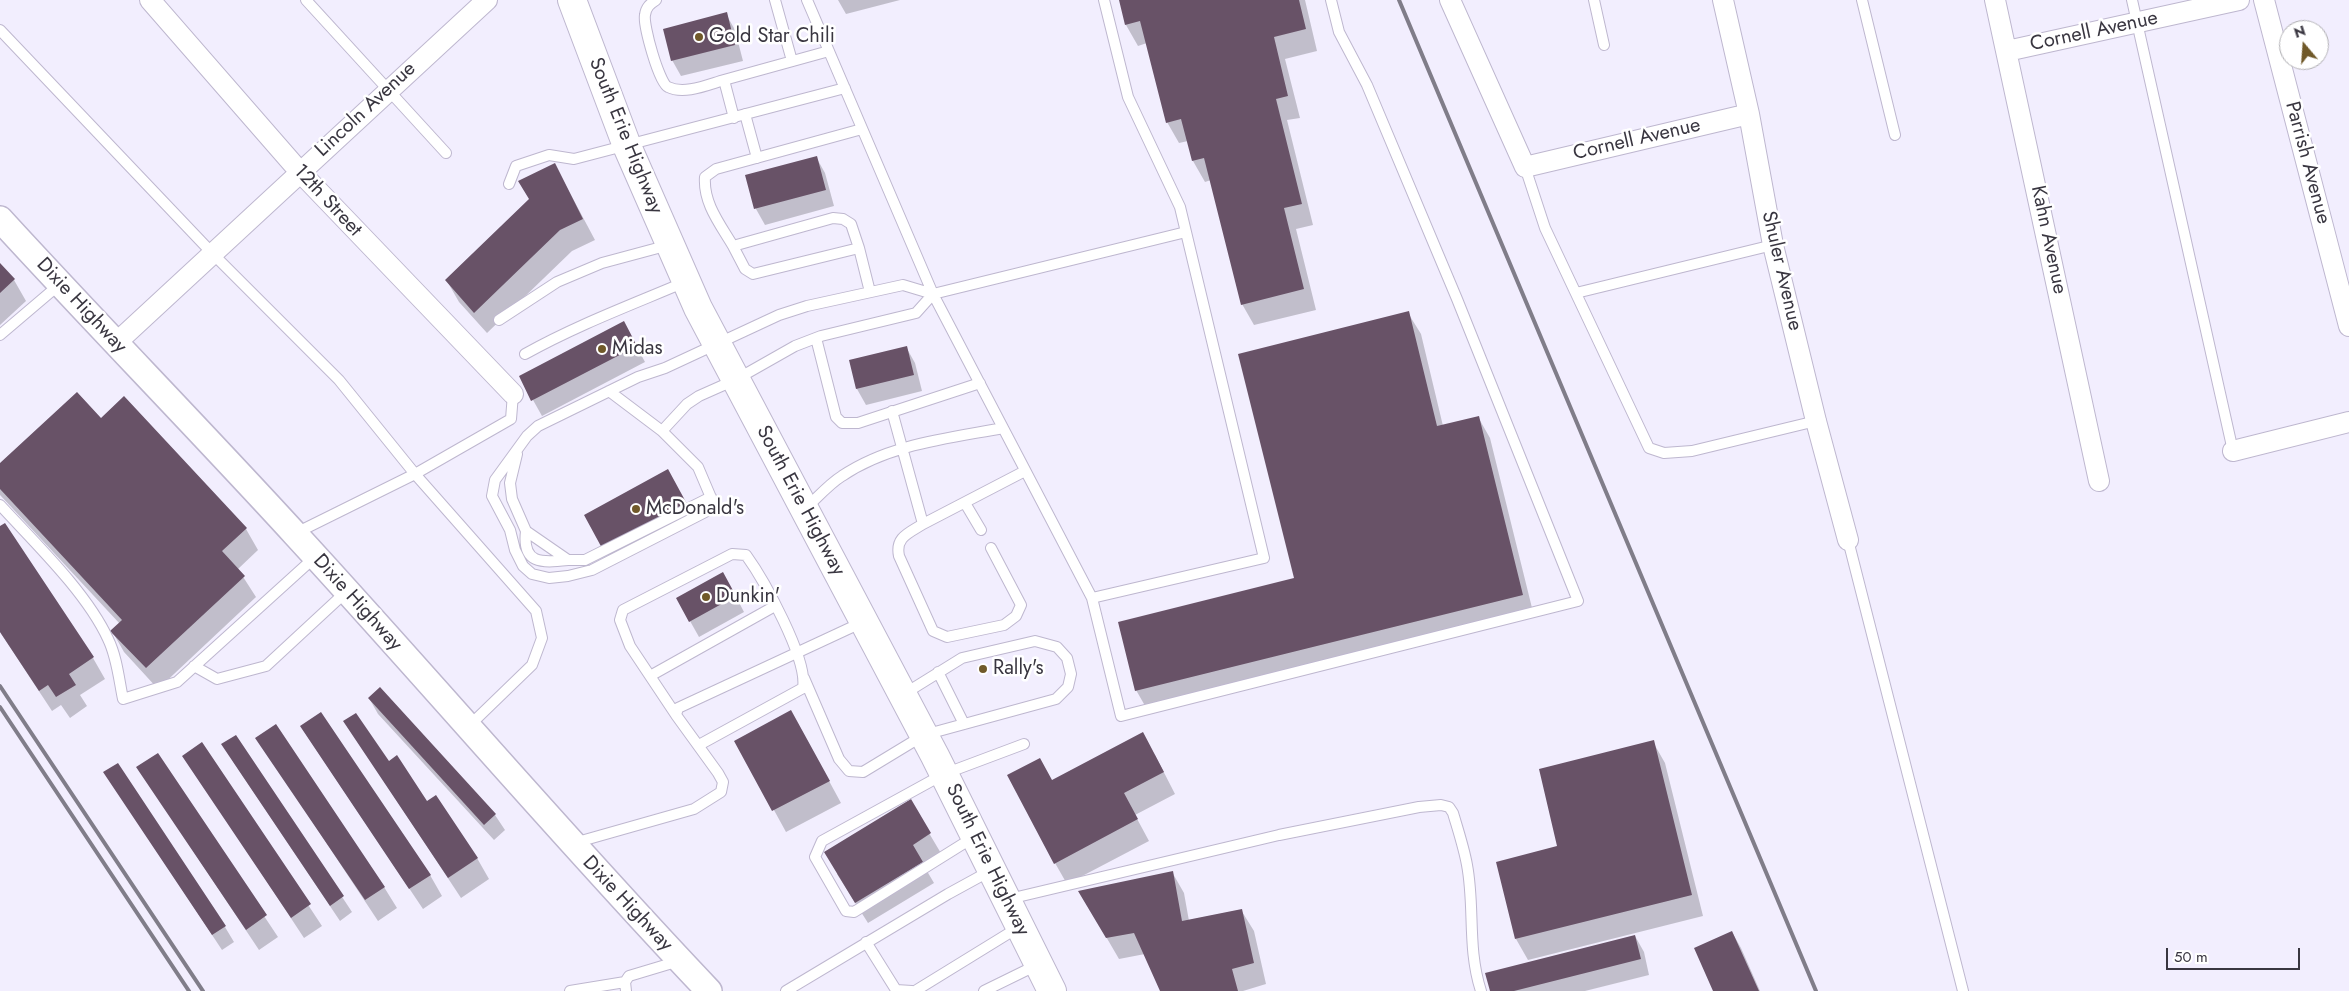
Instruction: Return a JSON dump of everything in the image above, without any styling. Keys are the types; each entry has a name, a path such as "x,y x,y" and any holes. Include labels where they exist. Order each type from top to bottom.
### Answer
{"main road":[{"name":"South Erie Highway","path":"572,0 627,146 686,282 735,380 924,735 1052,991"}],"street":[{"name":"12th Street","path":"150,0 300,172 513,394"},
{"name":"Lincoln Avenue","path":"115,344 486,0"},
{"path":"1450,0 1525,167"},
{"name":"Shuler Avenue","path":"1723,0 1749,114 1773,245 1816,421 1848,540"},
{"name":"Kahn Avenue","path":"1995,0 2099,481"},
{"name":"Cornell Avenue","path":"2007,51 2239,0"},
{"name":"Parrish Avenue","path":"2264,0 2349,326"},
{"name":"Cornell Avenue","path":"1525,167 1749,114"},
{"name":"Dixie Highway","path":"0,219 115,344 316,556 572,844 708,991"},
{"path":"2233,450 2349,422"}],"lane":[{"path":"306,0 446,153"},
{"path":"656,0 648,6 644,16 659,77 665,86 675,90 687,90 829,51"},
{"path":"775,0 792,61"},
{"path":"807,0 933,294 1092,598 1121,716 1578,601 1457,299 1367,85 1339,32 1331,0"},
{"path":"1092,598 1264,558 1180,207 1128,97 1104,0"},
{"path":"1594,0 1604,45"},
{"path":"1862,0 1895,135"},
{"path":"2132,0 2233,450"},
{"path":"0,30 213,254 339,380 415,474 536,611 542,638 532,665 468,727"},
{"path":"724,80 734,118"},
{"path":"509,184 516,166 549,155 574,159 845,88"},
{"path":"745,114 757,158"},
{"path":"858,248 753,274 744,270 733,246 709,206 704,190 705,177 716,169 862,129"},
{"path":"1525,167 1545,228 1649,448 1664,453 1692,451 1816,421"},
{"path":"733,246 834,218 843,218 851,224 870,292"},
{"path":"609,391 662,431 698,467 715,506 592,570 568,576 549,578 532,574 523,566 514,550 510,530 492,496 496,480 527,436 538,426 609,391 638,377 665,368 779,315 797,309 903,285 933,294 1186,232"},
{"path":"500,320 557,282 602,263 670,245"},
{"path":"1576,292 1773,245"},
{"path":"525,354 564,332 619,307 686,282"},
{"path":"0,335 60,284"},
{"path":"662,431 687,404 699,396 735,380 795,346 816,338 916,313 933,294"},
{"path":"816,338 836,417 842,422 858,422 980,383"},
{"path":"295,534 415,474 511,419 513,394"},
{"path":"892,411 904,449 923,524"},
{"path":"805,510 842,476 871,461 904,449 1003,428"},
{"path":"518,450 510,483 512,499 526,531 525,544 528,554 545,563 585,560 711,497"},
{"path":"991,548 1021,605 1016,616 1004,625 947,637 934,631 899,556 897,547 901,538 923,524 1026,471"},
{"path":"965,503 981,530"},
{"path":"0,506 39,546 96,615 110,642 123,699 177,682 316,556"},
{"path":"526,531 568,560"},
{"path":"1848,540 1963,991"},
{"path":"572,844 694,809 721,792 723,782 699,745 676,716 630,646 620,620 623,610 732,554 746,555 757,570 797,652 804,678 839,759 849,771 863,772 924,735 1056,699 1068,687 1071,674 1067,658 1057,647 1035,641 962,658 903,696"},
{"path":"194,666 217,679 266,666 347,592"},
{"path":"650,676 775,606"},
{"path":"676,716 678,708 864,621"},
{"path":"938,672 964,724"},
{"path":"699,745 803,688 804,678"},
{"path":"975,837 854,912 846,910 816,857 822,841 944,774 1024,744"},
{"path":"1006,900 1279,835 1419,807 1441,805 1449,807 1453,813 1468,866 1472,944 1475,974 1480,991"},
{"path":"786,991 866,942 992,870"},
{"path":"866,942 896,990 914,991 1020,926"},
{"path":"570,991 625,986 630,976 680,961"},
{"path":"984,991 1038,964"}],"building":[{"path":"1119,0 1299,0 1306,29 1274,37 1288,96 1276,99 1302,204 1284,208 1304,289 1241,305 1204,158 1192,161 1181,119 1166,123 1140,21 1125,25"},
{"name":"Gold Star Chili","path":"727,12 735,45 671,61 663,29"},
{"path":"817,156 826,190 754,209 745,175"},
{"path":"555,163 583,219 560,230 474,313 445,280 529,199 518,181"},
{"path":"0,263 15,279 0,293"},
{"path":"1409,311 1437,426 1479,416 1523,595 1135,691 1118,622 1294,578 1238,354"},
{"path":"624,321 637,346 531,401 519,376"},
{"path":"907,346 914,375 856,389 849,360"},
{"path":"77,392 101,418 124,396 247,528 222,551 245,576 146,668 110,631 122,620 0,489 0,463"},
{"name":"McDonald's","path":"668,469 687,504 603,550 584,515"},
{"path":"5,523 94,657 69,674 76,685 56,697 48,685 39,691 0,632 0,526"},
{"name":"Dunkin'","path":"723,572 736,596 689,622 676,598"},
{"path":"380,687 496,814 484,825 368,698"},
{"path":"791,710 830,781 772,811 734,741"},
{"path":"321,712 431,875 409,889 300,726"},
{"path":"356,713 389,761 397,755 427,801 436,795 478,858 448,878 343,721"},
{"path":"276,724 385,887 365,900 255,738"},
{"path":"1143,732 1164,772 1124,793 1138,819 1054,864 1007,775 1040,758 1052,780"},
{"path":"236,735 344,896 330,906 221,744"},
{"path":"1654,740 1692,895 1515,939 1496,862 1557,846 1539,769"},
{"path":"202,742 311,904 291,918 182,756"},
{"path":"158,753 267,915 246,930 136,767"},
{"path":"118,763 226,926 212,935 103,772"},
{"path":"911,799 931,833 913,845 923,862 855,903 824,852"},
{"path":"1173,871 1182,921 1242,909 1254,963 1232,969 1238,991 1160,991 1134,933 1106,938 1078,891"},
{"path":"1732,931 1759,991 1713,991 1694,948"},
{"path":"1635,935 1641,959 1514,991 1490,991 1485,973"}],"railway":[{"path":"1399,0 1816,991"},
{"path":"0,686 203,991"},
{"path":"0,707 189,991"}],"place":[{"name":"Gold Star Chili","path":"699,37"},
{"name":"Midas","path":"602,349"},
{"name":"McDonald's","path":"636,509"},
{"name":"Dunkin'","path":"706,597"},
{"name":"Rally's","path":"983,669"}]}
